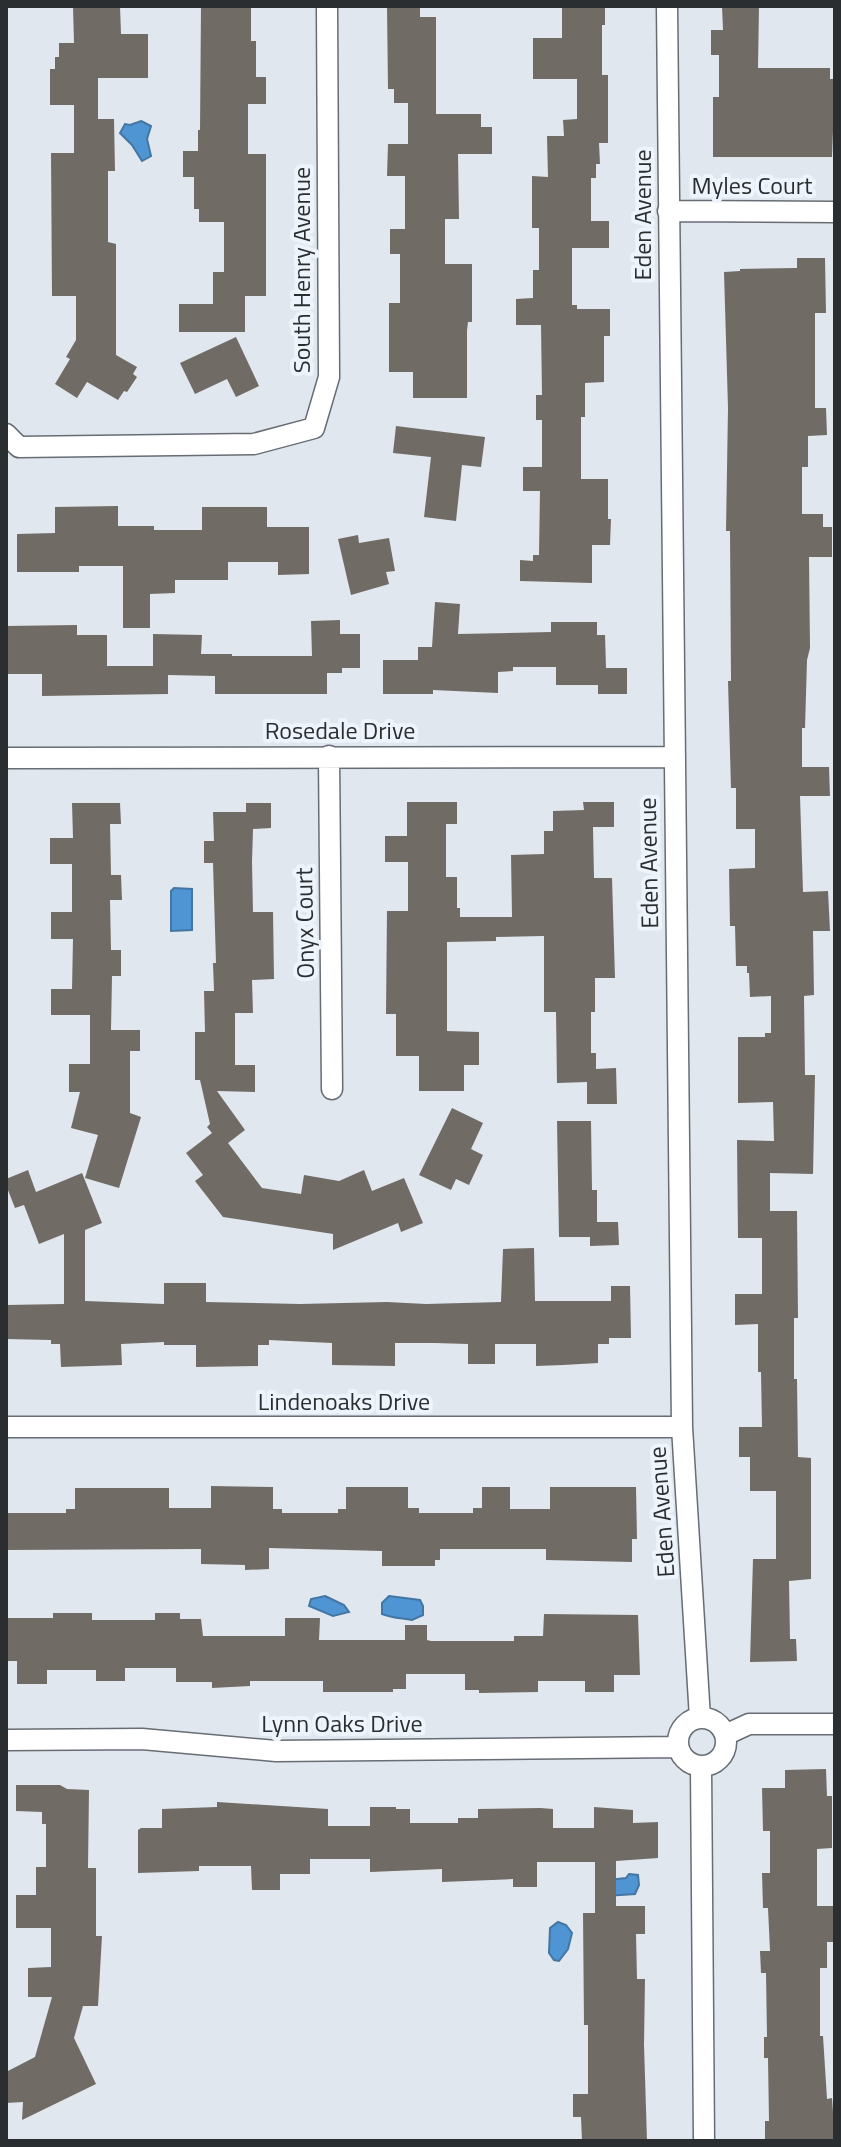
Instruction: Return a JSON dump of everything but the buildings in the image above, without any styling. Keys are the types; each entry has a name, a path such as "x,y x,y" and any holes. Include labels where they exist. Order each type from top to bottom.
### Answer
{"street":[{"name":"South Henry Avenue","path":"13,440 254,444 314,428 329,377 327,6"},
{"name":"Eden Avenue","path":"667,6 682,1427 700,1718"},
{"name":"Myles Court","path":"668,211 835,212"},
{"name":"Onyx Court","path":"329,756 332,1089"},
{"name":"Rosedale Drive","path":"6,758 673,757"},
{"name":"Lindenoaks Drive","path":"6,1427 682,1427"},
{"path":"700,1718 715,1722 725,1735 725,1750 708,1766 701,1767 686,1761 678,1747 681,1731 692,1720 700,1718"},
{"path":"725,1735 749,1724 835,1724"},
{"name":"Lynn Oaks Drive","path":"6,1740 142,1739 276,1751 678,1747"},
{"path":"701,1767 704,2141"}],"water":[{"path":"141,121 151,126 147,139 151,156 142,161 120,133 125,124"},
{"path":"174,888 192,889 192,930 171,931 171,891"},
{"path":"325,1596 344,1605 349,1612 333,1616 309,1606 311,1599"},
{"path":"389,1596 420,1600 423,1615 412,1620 382,1614 382,1603"},
{"path":"629,1874 638,1875 639,1885 635,1894 606,1896 609,1880 626,1878"},
{"path":"558,1922 566,1925 572,1933 568,1949 559,1961 549,1953 550,1928"}]}
